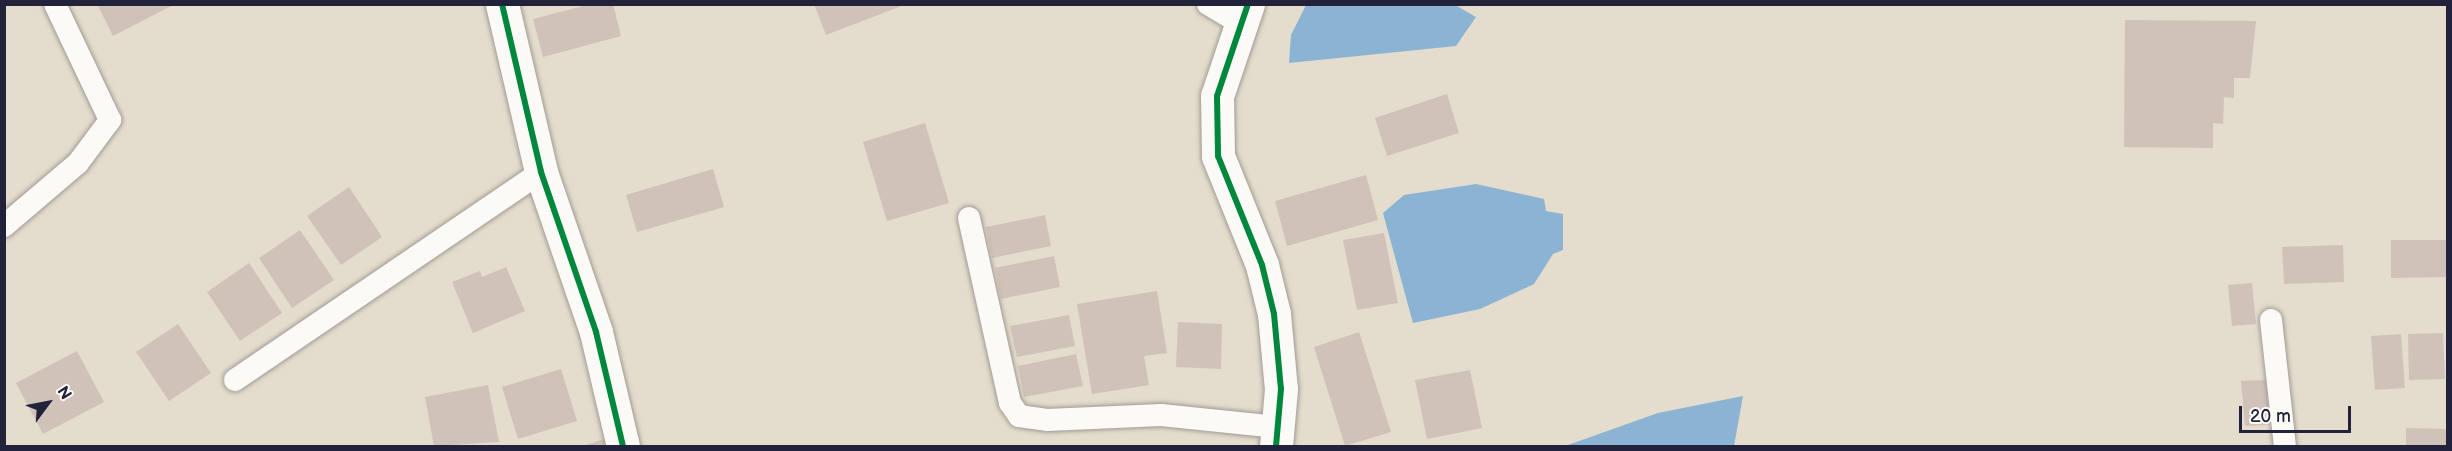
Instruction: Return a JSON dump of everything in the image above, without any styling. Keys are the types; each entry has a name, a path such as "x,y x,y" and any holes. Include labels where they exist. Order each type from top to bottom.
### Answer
{"street":[{"path":"502,4 542,172 596,332 623,447"},
{"path":"1244,14 1217,96 1218,156 1262,265 1274,314 1281,389 1277,437"}],"lane":[{"path":"4,226 78,164 110,120 55,4"},
{"path":"1208,4 1244,14"},
{"path":"235,380 542,172"},
{"path":"969,218 1010,403 1019,416 1047,420 1161,415 1277,437"},
{"path":"2271,320 2285,447"}],"water":[{"path":"1306,5 1455,5 1476,17 1456,46 1289,63 1291,35"},
{"path":"1476,184 1544,199 1546,211 1563,214 1563,250 1553,254 1534,284 1480,309 1413,323 1383,213 1404,195"},
{"path":"1743,396 1734,446 1565,446 1658,413"}],"building":[{"path":"97,4 175,4 113,36"},
{"path":"591,4 613,4 621,36 543,57 533,19"},
{"path":"814,4 904,4 904,5 826,35"},
{"path":"2125,20 2256,21 2250,78 2234,78 2234,98 2224,97 2223,124 2213,123 2213,148 2124,147"},
{"path":"1447,94 1459,133 1387,156 1375,118"},
{"path":"925,123 949,203 887,221 863,142"},
{"path":"713,169 724,207 637,232 626,195"},
{"path":"1366,175 1378,220 1287,246 1275,201"},
{"path":"349,187 382,237 341,265 307,216"},
{"path":"1045,215 1051,246 992,258 986,227"},
{"path":"300,230 334,280 292,308 259,258"},
{"path":"1384,233 1398,303 1357,310 1343,240"},
{"path":"2391,240 2448,240 2448,277 2391,278"},
{"path":"2343,245 2344,282 2284,284 2282,247"},
{"path":"1054,256 1060,287 1001,299 995,268"},
{"path":"249,263 282,313 240,341 207,292"},
{"path":"506,267 525,311 473,333 452,282 480,271 482,277"},
{"path":"2252,283 2256,324 2232,326 2228,285"},
{"path":"1157,291 1167,353 1144,356 1149,385 1092,394 1077,304"},
{"path":"1069,315 1075,346 1017,357 1010,326"},
{"path":"1178,322 1222,324 1221,369 1176,367"},
{"path":"178,324 211,373 169,401 136,352"},
{"path":"1359,332 1391,432 1345,446 1314,347"},
{"path":"2443,333 2445,379 2409,380 2408,334"},
{"path":"2401,334 2405,388 2375,390 2371,336"},
{"path":"77,351 104,402 43,434 16,383"},
{"path":"1076,354 1083,386 1024,397 1018,366"},
{"path":"561,369 577,421 518,439 502,387"},
{"path":"1470,370 1482,428 1427,439 1415,380"},
{"path":"2266,380 2270,425 2245,426 2241,381"},
{"path":"488,385 499,442 434,446 425,397"},
{"path":"2406,428 2448,429 2448,446 2406,446"},
{"path":"604,439 607,446 583,446"}],"cycle path":[{"path":"502,4 541,172 596,332 623,446"},
{"path":"1248,4 1217,96 1218,156 1262,265 1274,314 1281,389 1276,446"}]}
